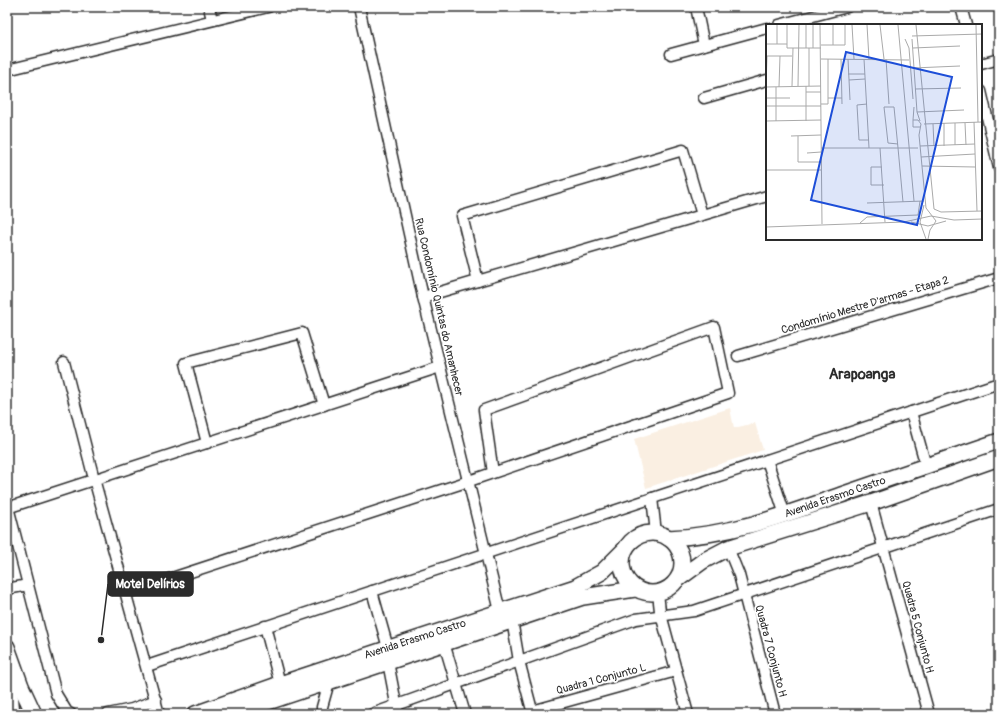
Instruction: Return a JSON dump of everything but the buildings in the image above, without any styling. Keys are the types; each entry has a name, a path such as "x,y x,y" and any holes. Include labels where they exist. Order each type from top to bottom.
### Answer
{"main road":[{"name":"Avenida Erasmo Castro","path":"662,536 695,537 720,533 785,515 999,441"},
{"name":"Avenida Erasmo Castro","path":"677,580 703,561 728,548 871,503 999,458"},
{"path":"647,533 662,536 677,546 681,557 682,569 677,580 669,588 658,593 642,592 635,589 627,581 622,571 622,560 625,549 638,536 647,533"},
{"name":"Avenida Erasmo Castro","path":"243,713 328,682 388,655 500,611 575,587 602,572 625,549"},
{"name":"Avenida Erasmo Castro","path":"194,714 280,684 388,655 444,643 583,597 635,589"},
{"path":"7,647 21,686 34,714"},
{"path":"7,663 11,686 12,714"}],"street":[{"path":"209,7 212,20"},
{"path":"7,70 265,7"},
{"name":"Rua Condomínio Quintas do Amanhecer","path":"359,7 423,297 500,611"},
{"path":"696,7 704,45"},
{"path":"783,24 847,7"},
{"path":"962,7 964,24"},
{"path":"671,54 766,28"},
{"path":"982,64 999,59"},
{"path":"704,98 766,80"},
{"path":"982,99 986,132 999,164"},
{"path":"478,281 462,216 683,150 702,215"},
{"path":"423,297 766,196"},
{"name":"Condomínio Mestre D'armas - Etapa 2","path":"738,356 999,278"},
{"path":"126,593 469,481 493,473 728,393 714,327 484,410 493,473"},
{"path":"207,443 186,363 302,332 324,405"},
{"path":"64,362 94,479 147,666 159,714"},
{"path":"71,714 67,712 56,694 7,506 440,367"},
{"path":"147,666 999,383"},
{"path":"911,412 926,466"},
{"path":"767,460 785,515"},
{"path":"652,498 662,536"},
{"name":"Quadra 5 Conjunto H","path":"871,503 929,714"},
{"path":"372,714 398,710 457,683 636,619 694,611 744,593 999,509"},
{"name":"Quadra 7 Conjunto H","path":"728,548 744,593 775,714"},
{"path":"7,589 28,585"},
{"path":"372,591 388,655 398,710"},
{"path":"658,593 662,616 688,714"},
{"path":"512,620 519,661 532,712"},
{"path":"265,626 280,684"},
{"path":"444,643 465,714"},
{"name":"Quadra 1 Conjunto L","path":"532,712 676,671"},
{"path":"322,714 322,707 328,682"},
{"path":"108,714 132,709 156,700"}],"shaded area":[{"path":"730,408 734,428 755,423 763,450 646,488 634,439"}],"place":[{"name":"Motel Delírios","path":"101,640"}],"district":[{"name":"Arapoanga","path":"862,374"}]}
